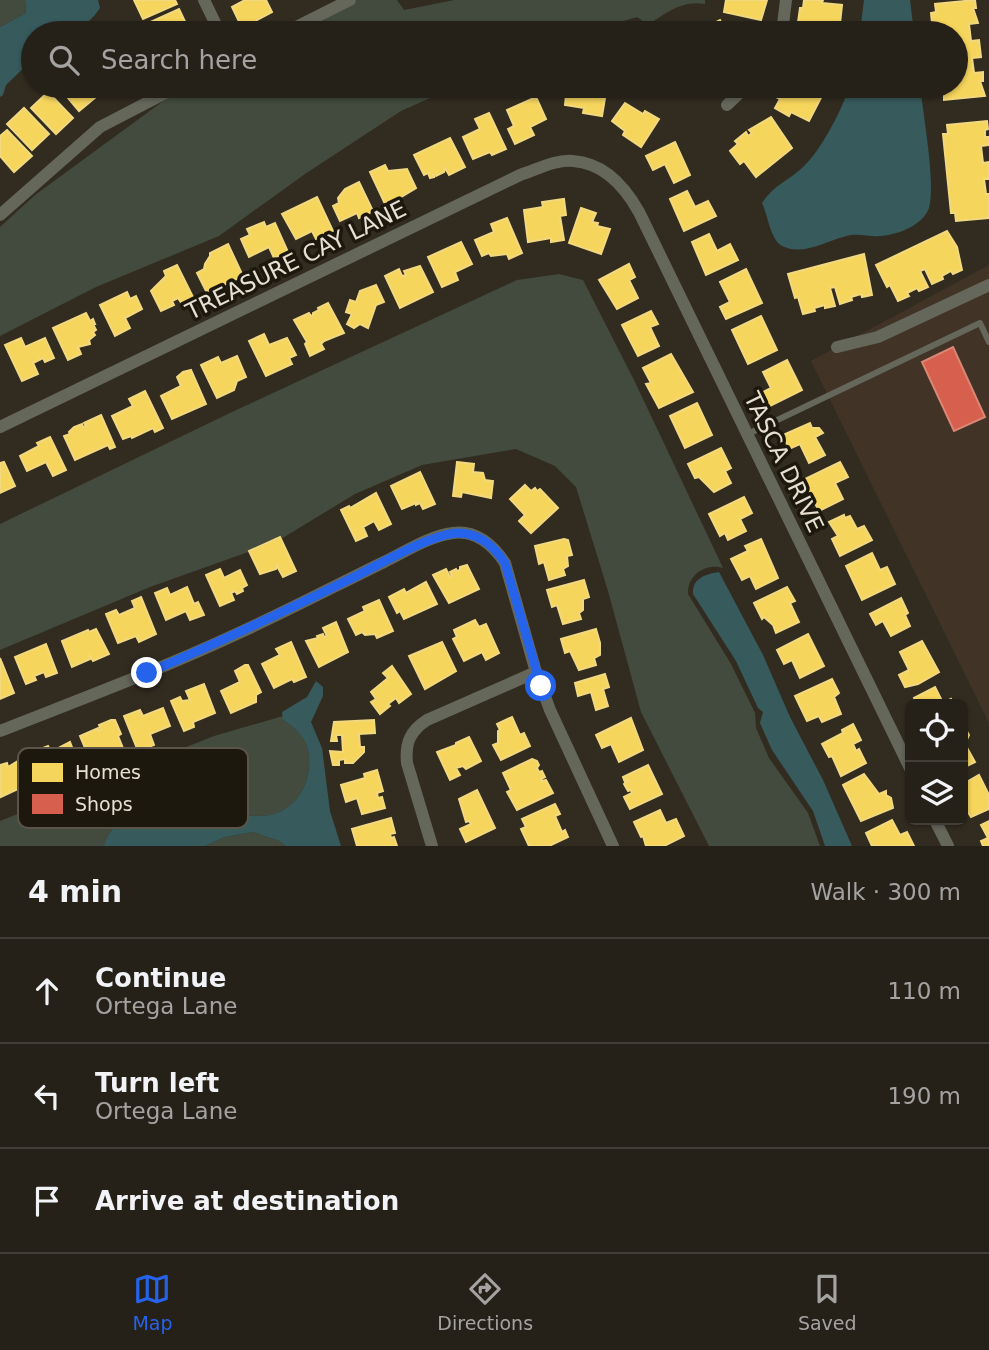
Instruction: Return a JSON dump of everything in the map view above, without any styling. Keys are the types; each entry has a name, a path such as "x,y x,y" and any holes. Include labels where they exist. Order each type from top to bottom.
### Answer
{"street":[{"path":"204,0 214,21"},
{"path":"308,21 350,0"},
{"path":"783,21 786,0"},
{"path":"0,215 100,127 156,98"},
{"path":"727,105 734,98"},
{"name":"TREASURE CAY LANE","path":"0,427 520,175 551,164 572,161 608,173 613,178"},
{"name":"TASCA DRIVE","path":"613,178 631,198 639,212 907,762"},
{"path":"837,347 878,337 989,285"},
{"path":"0,731 190,655 441,536 468,534 482,538 498,552 505,563 536,672 550,710 613,846"},
{"path":"432,846 407,764 405,750 409,738 416,727 427,720 536,672"},
{"path":"938,825 948,846"}],"lane":[{"path":"747,434 980,323 989,342"}],"shaded area":[{"path":"989,265 989,723 811,361"}],"green space":[{"path":"0,0 25,0 26,13 0,27"},
{"path":"357,0 397,0 404,10 454,0 705,0 705,4 682,6 654,21 642,21 637,17 624,21 317,21"},
{"path":"430,98 401,111 305,174 219,236 96,287 0,336 0,227 35,195 166,99"},
{"path":"559,274 583,280 635,382 723,568 710,567 699,572 691,581 688,594 731,664 755,713 756,728 769,758 808,813 820,846 709,846 641,712 576,487 555,466 516,449 422,465 355,494 276,542 150,587 0,650 0,524 232,412 517,280"},
{"path":"283,716 283,720 304,740 308,751 308,777 295,801 271,815 248,815 248,748 184,748 214,736"},
{"path":"18,814 18,828 114,828 104,846 0,846 0,821"},
{"path":"253,832 286,846 205,846 225,837"}],"water":[{"path":"25,0 98,0 100,8 88,21 21,21 21,71 6,85 0,97 0,27 26,13"},
{"path":"864,0 910,0 913,21 861,21"},
{"path":"845,98 922,98 930,166 929,208 916,224 894,234 848,236 797,250 782,246 772,232 762,203 810,160 837,117"},
{"path":"719,572 763,655 852,846 825,846 813,811 772,750 760,723 763,712 758,708 736,661 693,594 697,581"},
{"path":"316,681 323,687 323,696 311,722 322,748 330,811 341,846 286,846 253,832 225,837 205,846 104,846 114,828 248,828 248,816 270,815 288,807 305,785 309,758 304,740 283,720 282,712 307,697"}],"building: Homes":[{"path":"134,0 175,0 177,4 143,19"},
{"path":"245,0 266,0 272,12 255,21 239,21 232,7"},
{"path":"726,0 767,0 761,20 724,12"},
{"path":"804,0 823,0 822,3 842,5 840,21 798,21 800,8 803,8"},
{"path":"975,0 976,8 973,8 978,23 969,24 971,41 979,40 981,57 972,58 974,73 983,72 983,81 980,81 985,96 968,98 968,21 932,21 931,13 936,12 935,4"},
{"path":"179,9 185,21 153,21"},
{"path":"42,98 54,98 73,118 56,134 31,108"},
{"path":"68,98 95,98 79,111"},
{"path":"536,98 546,119 530,127 534,135 515,144 508,129 514,126 507,110"},
{"path":"566,98 605,98 602,116 583,113 584,108 565,105"},
{"path":"778,98 821,98 809,121 791,112 789,116 775,108 780,99"},
{"path":"625,103 643,114 645,111 659,119 641,147 623,135 625,131 612,121"},
{"path":"24,108 49,134 32,150 7,124"},
{"path":"489,113 506,149 473,159 463,137 480,129 475,119"},
{"path":"771,117 792,148 756,177 744,161 740,164 730,151 738,144 735,141 746,132 748,136 752,133 749,130"},
{"path":"987,121 985,137 989,137 989,145 981,146 983,163 989,162 989,179 984,179 986,194 989,194 989,218 956,221 955,213 951,213 943,134 948,134 947,125"},
{"path":"7,130 32,156 14,172 0,156 0,136"},
{"path":"450,138 465,167 449,175 445,168 444,172 433,175 434,177 430,178 428,173 424,175 414,155"},
{"path":"675,142 690,175 674,183 665,164 653,170 646,156"},
{"path":"385,165 388,171 407,169 416,188 386,206 370,172"},
{"path":"359,182 373,211 359,218 357,213 340,221 333,206 339,203 338,198 345,189"},
{"path":"687,191 695,207 708,201 716,216 684,231 670,199"},
{"path":"317,197 333,231 316,239 312,231 296,239 282,214"},
{"path":"564,199 566,215 560,216 564,240 551,242 551,238 528,242 524,210 543,207 542,202"},
{"path":"581,208 596,213 592,222 598,223 597,226 610,229 601,254 569,243"},
{"path":"507,218 522,253 509,259 507,254 491,256 489,253 482,256 475,240 494,232 491,224"},
{"path":"264,222 266,227 275,223 288,252 274,258 269,247 249,257 241,239 250,235 247,229"},
{"path":"947,231 957,247 962,270 953,274 951,271 932,284 925,269 920,271 928,287 919,291 917,288 898,301 876,265"},
{"path":"709,234 717,251 730,244 738,260 706,275 692,242"},
{"path":"461,242 472,264 455,272 458,280 442,287 428,257"},
{"path":"228,244 243,276 207,293 197,273 204,269 210,253"},
{"path":"864,254 872,295 862,297 861,294 840,304 835,287 830,288 835,306 825,308 825,305 803,314 788,274"},
{"path":"629,264 635,277 629,280 638,298 617,309 599,280"},
{"path":"177,265 194,299 182,304 178,298 172,301 174,305 161,311 151,291 166,276 164,271"},
{"path":"420,266 433,292 400,308 385,276 399,269 402,276 406,275 404,271"},
{"path":"746,269 762,303 726,319 720,307 730,302 720,282"},
{"path":"376,285 384,302 376,305 368,328 360,324 354,328 347,324 352,314 346,312 350,300 356,302 360,291"},
{"path":"127,292 130,299 136,296 142,309 125,318 130,328 115,336 100,305"},
{"path":"328,303 344,333 324,341 321,344 324,349 310,356 305,344 307,342 294,320 309,313 313,315 318,308"},
{"path":"651,311 658,324 650,327 659,346 638,356 622,325"},
{"path":"86,313 90,321 93,319 95,335 89,340 90,344 78,347 81,354 68,360 53,328"},
{"path":"761,316 777,350 748,364 732,330"},
{"path":"264,334 269,345 287,338 296,355 289,358 292,364 266,376 249,341"},
{"path":"21,338 25,347 45,338 54,358 45,362 43,358 33,363 38,374 22,381 5,345"},
{"path":"671,354 693,392 659,408 646,384 651,383 643,368"},
{"path":"237,356 246,377 237,381 234,390 217,398 201,365 218,357 221,363"},
{"path":"787,360 802,390 768,407 761,393 771,388 763,372"},
{"path":"191,370 206,404 172,419 161,396 181,386 177,377"},
{"path":"145,391 163,428 155,432 153,428 132,438 123,439 112,416 133,406 129,399"},
{"path":"697,403 712,435 685,448 670,416"},
{"path":"101,415 115,447 110,449 108,445 75,460 64,436 70,434 74,427 82,424 83,427 86,426 84,423"},
{"path":"810,423 812,428 819,428 823,433 815,437 825,455 809,463 800,444 789,449 783,435"},
{"path":"50,437 66,470 53,476 46,462 27,471 20,456"},
{"path":"721,448 731,468 725,471 731,483 714,492 699,477 695,478 688,464"},
{"path":"4,462 15,486 0,493 0,463"},
{"path":"457,462 474,464 473,472 483,473 485,480 493,481 491,498 462,492 461,497 453,496"},
{"path":"840,462 848,477 835,483 843,499 819,511 803,480"},
{"path":"420,472 435,504 423,509 420,503 416,503 402,509 391,486"},
{"path":"525,485 531,491 540,489 558,508 531,533 519,521 525,515 510,499"},
{"path":"376,493 391,524 379,530 374,521 363,527 367,536 356,541 341,510 349,506 350,508"},
{"path":"744,497 752,513 740,519 746,531 728,540 725,533 720,536 709,514"},
{"path":"844,515 845,518 850,516 857,529 864,526 872,540 840,556 832,539 838,536 829,522"},
{"path":"280,537 296,571 283,577 277,566 276,569 260,574 249,551"},
{"path":"761,539 778,578 756,589 750,576 742,580 731,559 748,551 745,546"},
{"path":"568,540 572,555 567,556 568,566 563,569 565,575 549,580 544,562 539,564 535,546"},
{"path":"872,553 880,570 887,567 895,584 862,600 846,566"},
{"path":"467,565 479,589 449,603 433,575 446,569 450,577 450,572"},
{"path":"220,569 224,578 240,570 247,585 237,594 235,591 231,593 234,600 220,606 206,575"},
{"path":"584,580 589,597 583,599 583,610 579,613 581,619 563,624 557,605 552,607 547,590"},
{"path":"426,582 437,604 404,619 400,611 397,613 389,597 404,589 406,593"},
{"path":"187,587 194,604 198,602 204,615 190,620 186,611 166,620 155,593 167,588 170,595"},
{"path":"787,587 795,601 790,603 799,622 776,633 773,625 764,617 762,619 754,603"},
{"path":"141,597 156,634 139,642 136,636 118,643 106,614 116,610 119,615 135,608 132,601"},
{"path":"901,598 910,626 891,636 883,621 876,625 870,614"},
{"path":"379,600 393,631 377,638 375,634 365,635 362,632 356,635 348,619 365,611 363,607"},
{"path":"475,620 479,627 486,624 499,653 486,660 482,652 464,661 453,639 457,637 454,630"},
{"path":"336,622 348,652 319,667 306,641 323,634 324,637 327,636 323,628"},
{"path":"96,629 109,654 93,661 90,656 90,659 72,667 62,641"},
{"path":"596,629 600,655 594,658 596,665 579,670 570,651 565,653 561,639"},
{"path":"808,634 824,666 800,678 792,660 784,664 777,650"},
{"path":"922,641 939,672 918,684 905,687 899,675 909,670 900,652"},
{"path":"291,642 306,677 294,682 292,679 274,688 262,664 280,655 276,649"},
{"path":"442,642 456,671 425,689 409,656"},
{"path":"46,644 57,673 46,677 44,672 34,676 36,680 26,684 15,657"},
{"path":"0,658 14,693 0,699"},
{"path":"248,665 261,692 256,695 256,702 231,713 221,691 240,682 235,671"},
{"path":"392,666 411,694 399,703 396,698 380,714 371,702 376,699 371,692 388,678 383,673"},
{"path":"605,674 609,687 603,689 608,706 596,710 591,692 578,696 575,683"},
{"path":"832,679 839,693 834,697 841,714 822,722 819,716 807,721 795,696"},
{"path":"204,684 215,713 193,722 194,727 184,731 171,701 180,697 182,701 190,700 186,691"},
{"path":"935,687 941,699 914,699"},
{"path":"163,708 170,726 150,734 154,745 137,748 124,716 140,710 143,716"},
{"path":"512,717 520,735 524,733 530,746 501,760 493,745 498,743 500,730 497,724"},
{"path":"631,718 643,750 619,762 611,744 602,748 596,735"},
{"path":"115,720 123,748 85,748 80,736 98,728 101,730 99,725"},
{"path":"374,720 375,733 359,734 360,747 364,747 364,752 353,763 345,763 345,759 339,760 339,765 333,765 330,751 343,752 342,735 336,735 337,741 331,741 334,722"},
{"path":"853,724 861,740 853,744 856,751 859,749 866,763 841,776 832,756 829,757 822,744 843,733 842,730"},
{"path":"469,737 481,761 466,769 463,766 456,768 460,775 450,780 437,752"},
{"path":"70,742 72,748 59,748"},
{"path":"968,749 975,762 968,766"},
{"path":"532,759 537,761 539,772 542,771 545,777 542,781 546,780 553,793 517,810 507,792 511,790 503,773"},
{"path":"18,761 18,789 1,797 0,765 7,763 8,767"},
{"path":"648,765 662,794 630,809 624,797 632,793 624,784 629,780 625,782 623,777"},
{"path":"377,770 383,791 377,793 378,798 382,797 385,808 362,814 357,798 346,802 341,785 365,778 364,774"},
{"path":"864,774 879,794 886,791 893,808 861,821 843,785"},
{"path":"979,775 989,795 989,809 971,817 968,812 968,781"},
{"path":"477,790 495,828 466,842 460,829 471,824 466,822 459,799"},
{"path":"555,804 560,814 555,816 562,832 565,830 568,837 549,846 529,846 521,829 526,827 522,819"},
{"path":"660,810 666,823 676,819 684,836 664,846 646,846 634,822"},
{"path":"391,818 395,833 390,834 397,846 357,846 352,829"},
{"path":"892,820 900,835 907,832 914,846 872,846 866,833"},
{"path":"989,821 989,846 983,846 981,841 988,838 981,825"}],"building: Shops":[{"path":"953,347 985,417 954,431 922,362"}],"route":[{"path":"147,673 242,632 403,553 441,536 455,533 482,538 498,552 505,563 541,686"}]}
